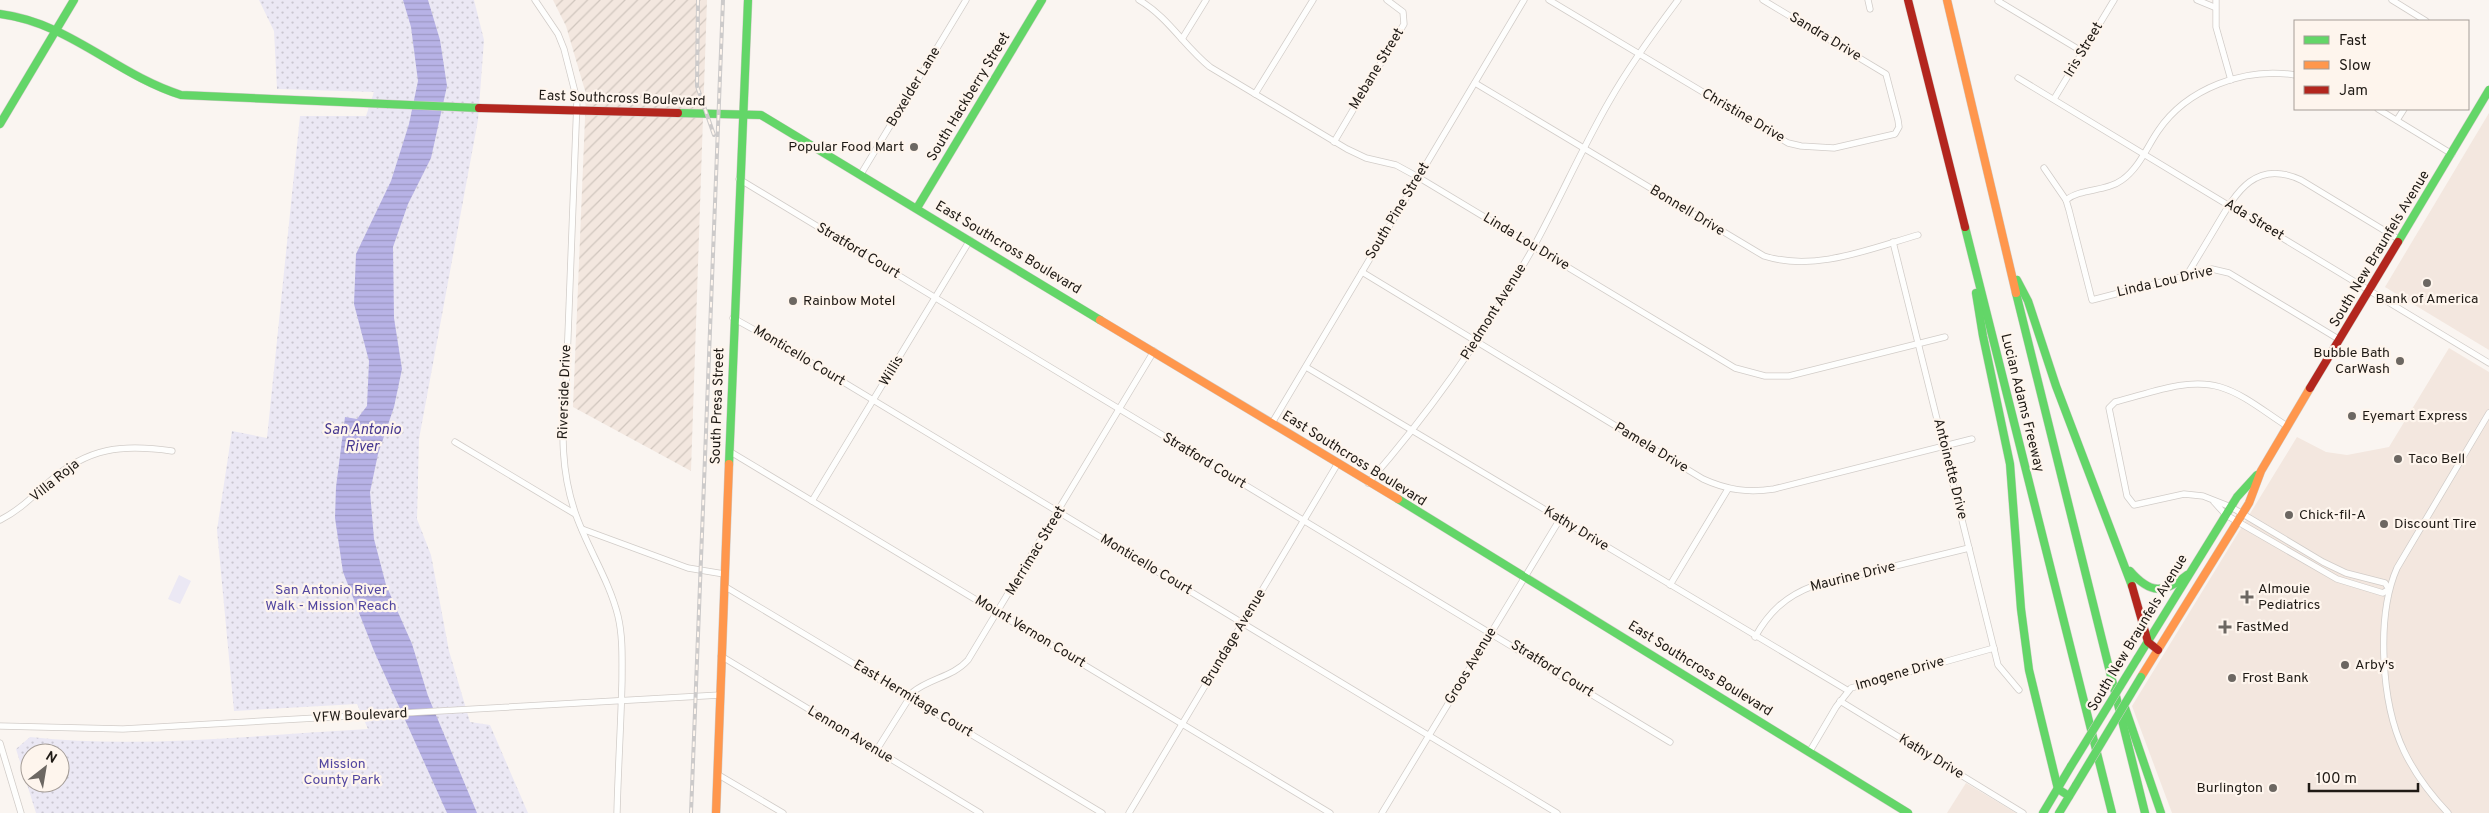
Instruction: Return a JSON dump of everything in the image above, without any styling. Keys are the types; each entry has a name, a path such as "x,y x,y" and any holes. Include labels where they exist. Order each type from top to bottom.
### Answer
{"main road":[{"path":"0,124 74,0"},
{"name":"South Presa Street","path":"716,813 739,179 748,0"},
{"name":"South Hackberry Street","path":"917,208 1042,0"},
{"name":"Lucian Adams Freeway","path":"1908,0 2112,813"},
{"name":"Lucian Adams Freeway","path":"1947,0 2009,263 2145,813"},
{"name":"East Southcross Boulevard","path":"0,14 24,16 57,30 152,86 181,96 480,108 742,114 761,115 770,118 1368,483 1525,576 1908,813"},
{"name":"South New Braunfels Avenue","path":"2059,813 2249,503 2261,471 2287,426 2489,90"},
{"path":"1972,255 1978,314 2004,422 2010,466 2023,630 2032,687 2058,789 2069,796"},
{"path":"2009,263 2028,301 2056,386 2126,567 2148,642 2158,650"},
{"name":"South New Braunfels Avenue","path":"2043,813 2187,575 2231,507 2261,471"},
{"path":"2126,567 2140,583 2148,588 2165,590 2175,586 2187,575"},
{"path":"2099,628 2161,813"}],"street":[{"name":"Riverside Drive","path":"535,0 558,34 564,49 577,100 566,388 562,430 567,486 576,515 609,587 618,617 621,648 621,701 617,813"},
{"name":"Boxelder Lane","path":"861,174 966,0"},
{"name":"Linda Lou Drive","path":"1139,0 1164,18 1191,50 1210,67 1356,155 1396,166 1418,177 1726,364 1754,374 1775,376 1801,374 1945,337"},
{"path":"1182,39 1206,0"},
{"path":"1255,94 1312,0"},
{"name":"Mebane Street","path":"1334,142 1404,24 1403,12 1387,0"},
{"name":"South Pine Street","path":"1272,423 1524,0"},
{"name":"Christine Drive","path":"1549,0 1782,140 1795,145 1834,148 1892,136 1898,131 1898,120 1886,74"},
{"name":"Piedmont Avenue","path":"1368,483 1414,431 1477,342 1534,247 1610,100 1639,54 1678,0"},
{"name":"Sandra Drive","path":"1763,0 1886,74"},
{"path":"1868,0 1870,10"},
{"name":"Iris Street","path":"2054,99 2114,0"},
{"path":"2197,0 2215,3 2216,27 2231,80"},
{"path":"2392,0 2424,20"},
{"path":"1998,1 2083,52"},
{"path":"2044,168 2066,200 2119,182 2132,171 2159,129 2182,106 2206,89 2231,80 2257,74 2294,74"},
{"name":"Ada Street","path":"2018,78 2489,363"},
{"name":"Bonnell Drive","path":"1475,83 1747,247 1776,259 1809,262 1918,235"},
{"path":"2380,110 2452,154"},
{"path":"2397,120 2403,110"},
{"path":"2187,275 2240,188 2248,182 2269,174 2285,174 2300,180 2400,240"},
{"name":"Stratford Court","path":"739,179 1491,632 1670,742"},
{"name":"Linda Lou Drive","path":"2066,200 2092,300 2212,270 2229,273 2340,340"},
{"name":"Willis","path":"812,501 970,240"},
{"name":"Antoinette Drive","path":"1894,242 1998,665 2019,690"},
{"name":"Pamela Drive","path":"1362,272 1703,479 1728,489 1751,491 1774,489 1972,438"},
{"name":"Monticello Court","path":"734,318 1557,813"},
{"name":"Merrimac Street","path":"876,751 910,697 920,687 962,667 998,613 1154,351"},
{"name":"Kathy Drive","path":"1306,367 1755,637 1847,690"},
{"path":"2287,426 2222,388 2204,384 2184,385 2110,405 2109,408 2127,496 2134,505 2184,494 2203,496 2214,502 2231,507 2324,562 2346,573 2385,583 2389,589"},
{"path":"2448,813 2422,783 2404,750 2391,707 2384,660 2383,630 2389,589 2406,552 2489,414"},
{"path":"455,442 576,515"},
{"name":"Villa Roja","path":"0,520 32,500 54,478 86,457 133,447 172,452"},
{"name":"Mount Vernon Court","path":"729,451 1330,813"},
{"name":"Brundage Avenue","path":"1129,813 1338,463"},
{"path":"1670,585 1728,489"},
{"path":"2214,502 2226,515 2237,522 2337,579 2383,592 2389,589"},
{"name":"Groos Avenue","path":"1382,813 1560,519"},
{"path":"582,529 688,568 724,574"},
{"name":"Maurine Drive","path":"1755,637 1768,616 1798,592 1813,586 1969,548"},
{"name":"East Hermitage Court","path":"724,586 1102,813"},
{"name":"Imogene Drive","path":"1810,751 1847,690 1855,685 1994,648"},
{"name":"Lennon Avenue","path":"721,656 980,813"},
{"name":"VFW Boulevard","path":"0,726 98,730 720,695"},
{"name":"Kathy Drive","path":"1840,701 2023,813"},
{"path":"0,743 22,813"},
{"path":"718,774 783,813"}],"shaded area":[{"path":"553,0 707,0 691,471 573,407 586,94 566,26"},
{"path":"2489,113 2489,350 2385,287"},
{"path":"2449,348 2489,372 2489,813 2172,813 2132,706 2297,437 2326,452 2347,455 2389,447"},
{"path":"1966,783 2016,813 1947,813"}],"green space":[{"name":"San Antonio River Walk - Mission Reach","path":"259,0 474,0 484,40 478,120 419,439 417,519 431,555 449,651 470,722 490,725 528,813 36,813 30,793 70,793 70,743 23,743 30,737 114,742 157,741 368,729 357,704 234,711 217,530 232,431 267,438 300,116 366,116 374,92 277,89 274,31"},
{"path":"179,575 191,581 180,604 168,599"},
{"name":"San Antonio River Walk - Mission Reach","path":"20,746 20,762 16,749"}],"water":[{"name":"San Antonio River","path":"403,0 428,0 440,40 447,86 431,158 408,204 393,247 394,318 402,369 394,407 378,454 370,492 374,539 386,585 412,644 428,696 477,813 447,813 374,651 343,572 335,518 336,487 345,417 357,419 367,406 369,361 354,304 356,254 391,181 409,124 418,81 411,27"}],"railway":[{"path":"698,0 697,86 714,135"},
{"path":"691,813 723,0"}],"traffic: fast":[{"path":"0,124 74,0"},
{"path":"729,464 748,0"},
{"path":"917,208 1042,0"},
{"path":"0,14 25,19 49,28 71,38 135,75 181,95 479,108"},
{"path":"2398,242 2489,90"},
{"path":"678,113 761,115 1100,320"},
{"path":"1965,227 2112,813"},
{"path":"2017,280 2028,301 2056,386 2132,586"},
{"path":"1976,293 1983,336 2010,464 2021,609 2029,670 2058,789 2069,796"},
{"path":"2016,293 2145,813"},
{"path":"2137,659 2237,497 2257,475"},
{"path":"1398,499 1908,813"},
{"path":"2130,571 2144,584 2157,589 2171,586 2187,575"},
{"path":"2071,766 2137,659"},
{"path":"2076,785 2141,677"},
{"path":"2124,705 2161,813"},
{"path":"2043,813 2071,766"},
{"path":"2059,813 2076,785"}],"traffic: slow":[{"path":"1947,0 2016,293"},
{"path":"1100,320 1398,499"},
{"path":"2141,677 2249,503 2261,471 2310,388"},
{"path":"716,813 729,464"}],"traffic: jam":[{"path":"1908,0 1965,227"},
{"path":"479,108 678,113"},
{"path":"2310,388 2398,242"},
{"path":"2132,586 2148,642 2158,650"}],"place":[{"name":"Popular Food Mart","path":"914,147"},
{"name":"Bank of America","path":"2427,283"},
{"name":"Rainbow Motel","path":"793,301"},
{"name":"Bubble Bath CarWash","path":"2400,361"},
{"name":"Eyemart Express","path":"2352,416"},
{"name":"Taco Bell","path":"2398,459"},
{"name":"Chick-fil-A","path":"2289,515"},
{"name":"Discount Tire","path":"2384,524"},
{"name":"Almouie Pediatrics","path":"2247,597"},
{"name":"FastMed","path":"2225,627"},
{"name":"Arby's","path":"2345,665"},
{"name":"Frost Bank","path":"2232,678"},
{"name":"Burlington","path":"2273,788"}],"park label":[{"name":"Mission County Park","path":"342,772"}]}
